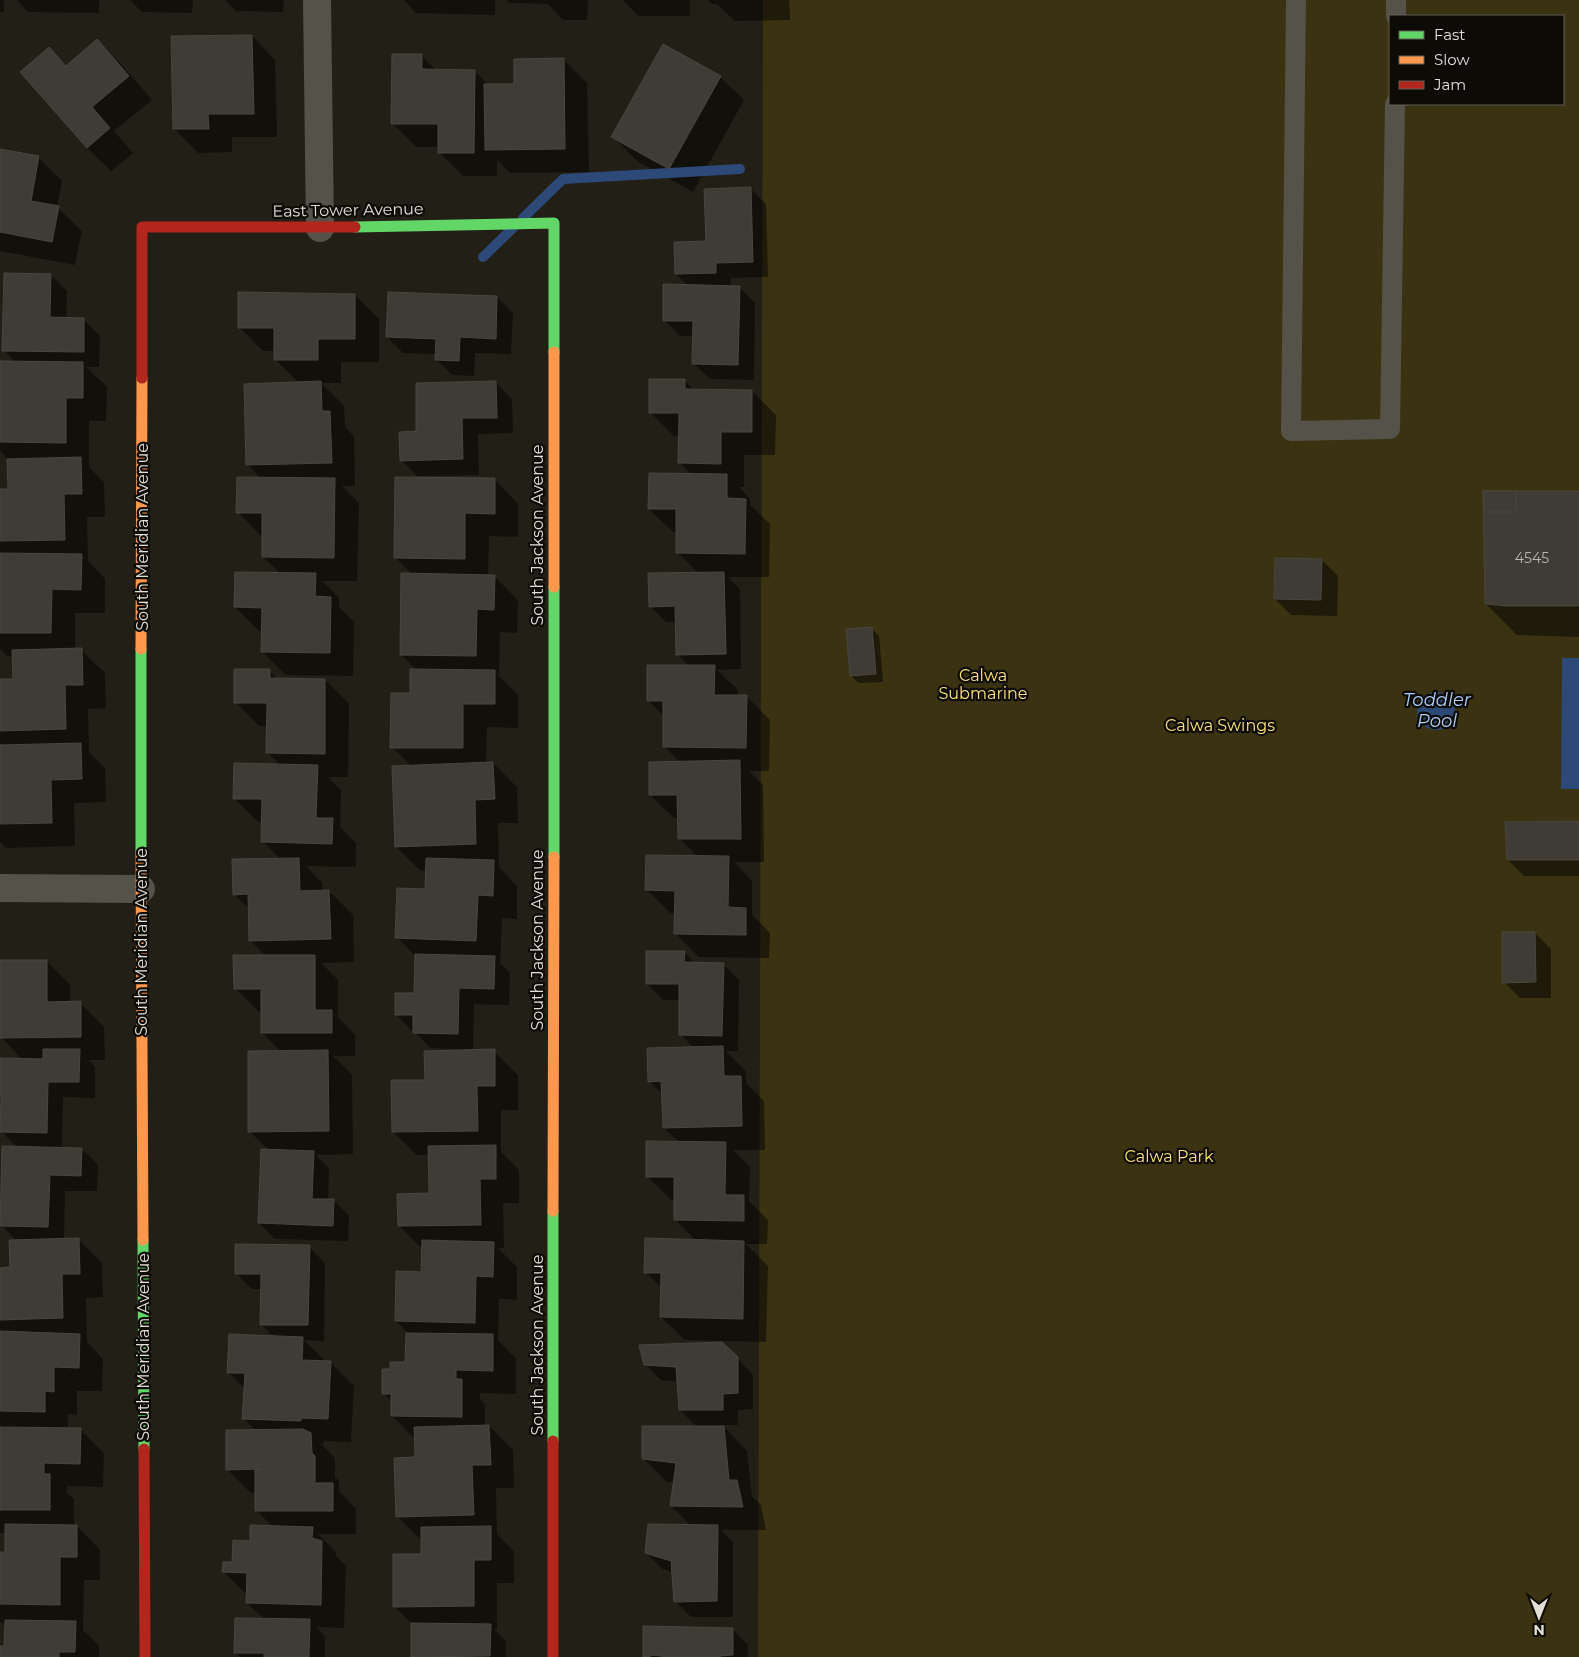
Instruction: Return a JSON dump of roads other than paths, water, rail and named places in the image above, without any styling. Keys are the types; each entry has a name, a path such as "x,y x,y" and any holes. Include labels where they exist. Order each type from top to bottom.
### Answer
{"street":[{"path":"317,0 320,228"},
{"name":"East Tower Avenue","path":"142,227 320,228 554,223"},
{"name":"South Jackson Avenue","path":"553,1657 554,223"},
{"name":"South Meridian Avenue","path":"142,227 140,889 145,1657"},
{"path":"0,888 140,889"}],"lane":[{"path":"1296,0 1291,431 1390,429 1395,105"},
{"path":"1396,0 1396,15"}],"water":[{"path":"1562,658 1579,658 1579,789 1561,789"},
{"name":"Toddler Pool","path":"1436,692 1450,697 1455,711 1450,725 1436,730 1422,725 1417,711 1422,697"}],"waterway":[{"path":"523,218 563,179 740,169"},
{"path":"483,257 513,228"}],"park label":[{"name":"Calwa Submarine","path":"983,684"},
{"name":"Calwa Swings","path":"1220,725"},
{"name":"Calwa Park","path":"1169,1156"}]}
